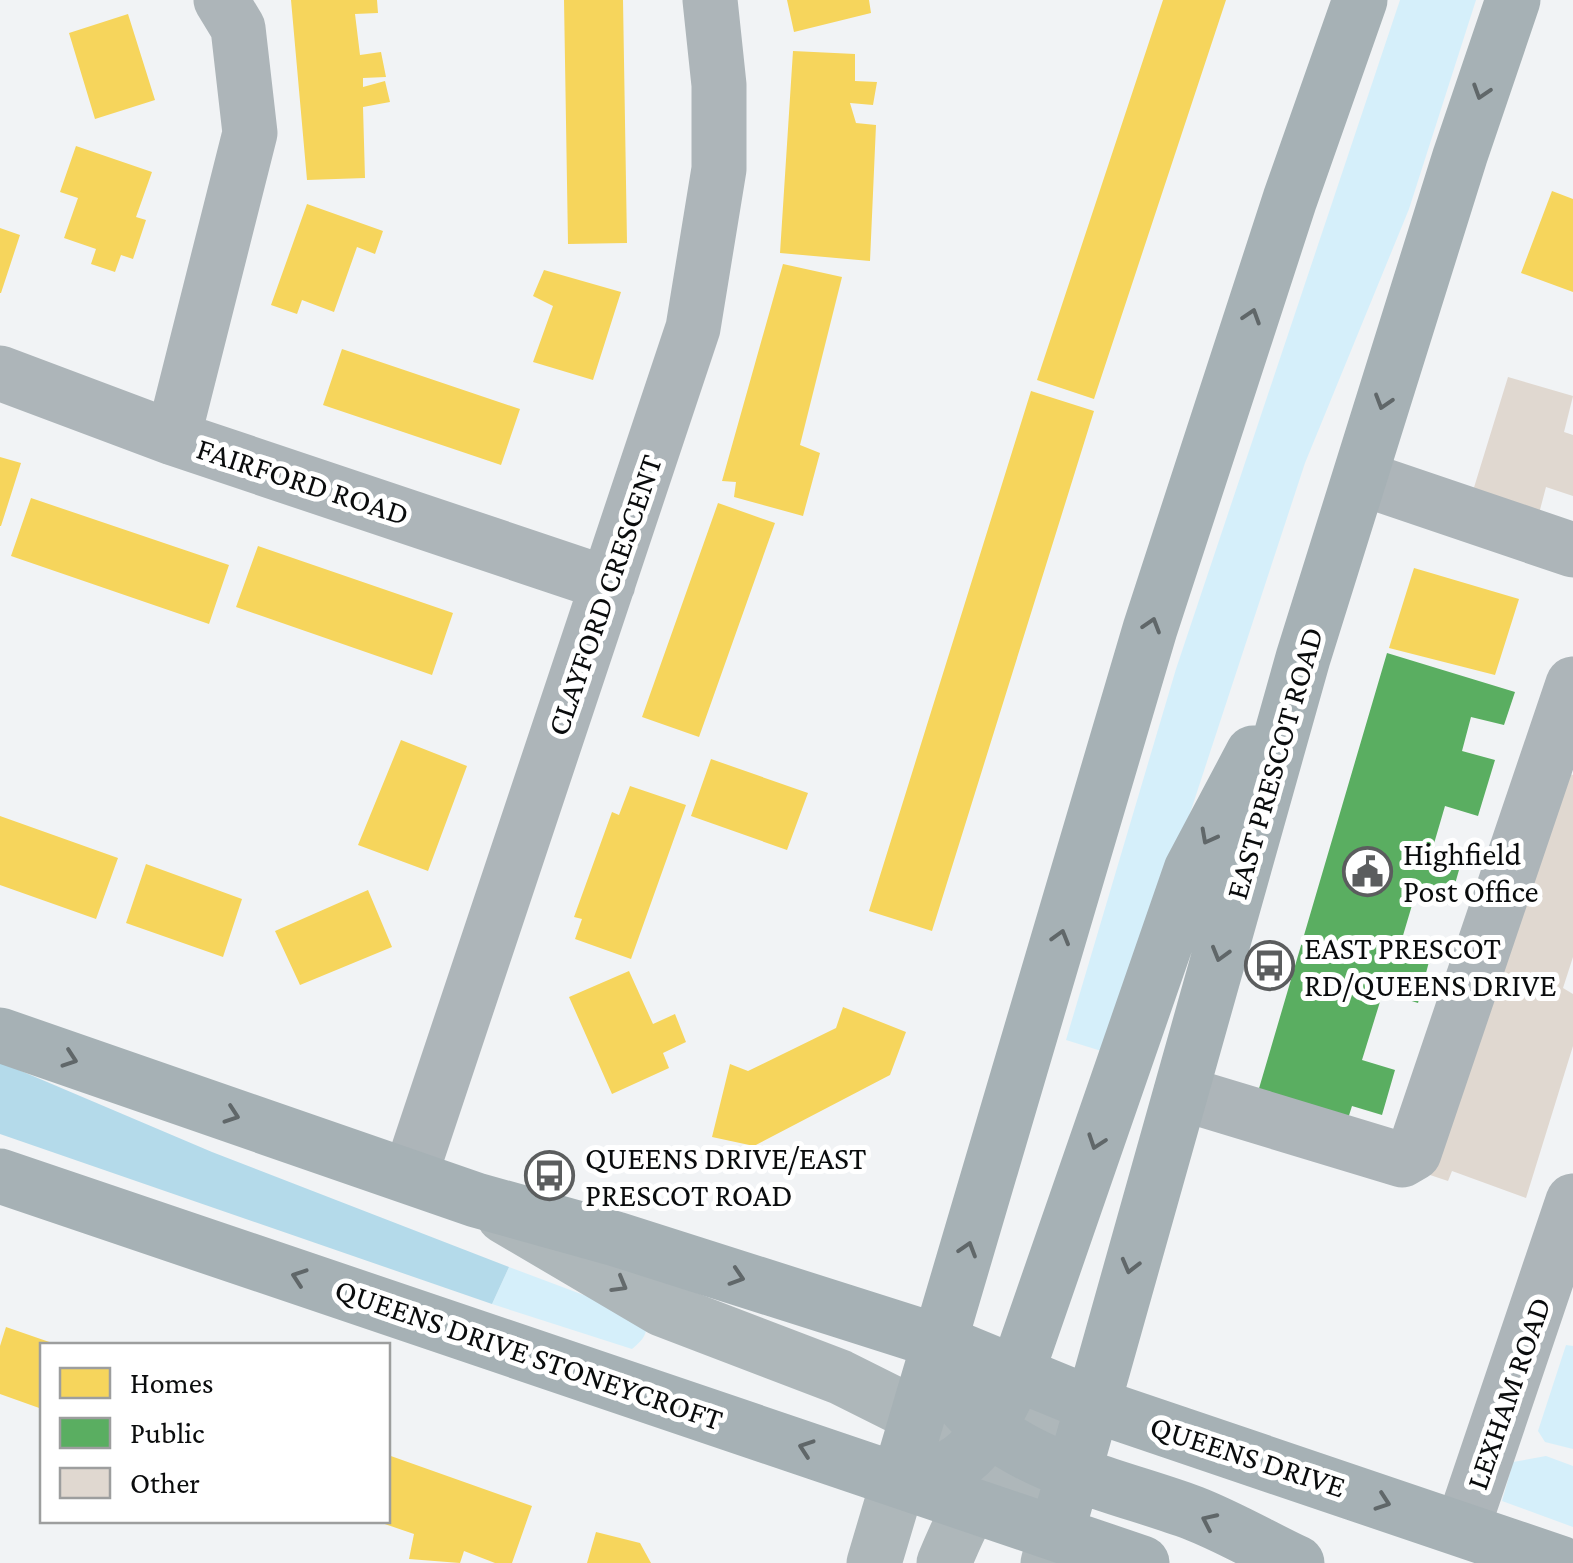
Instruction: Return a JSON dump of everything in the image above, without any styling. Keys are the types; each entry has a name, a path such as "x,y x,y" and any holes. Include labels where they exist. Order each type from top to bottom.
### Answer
{"highway":[{"path":"1303,658 1190,870 1016,1375 996,1444 935,1477 898,1480 921,1414 1150,629 1290,199 1360,0"},
{"name":"EAST PRESCOT ROAD","path":"1052,1548 1303,658 1454,174 1513,0"},
{"path":"0,1035 476,1200 616,1239 940,1342"},
{"name":"QUEENS DRIVE STONEYCROFT","path":"0,1176 971,1504 1052,1548"},
{"path":"940,1342 956,1394 996,1444 1195,1514 1297,1563"},
{"name":"QUEENS DRIVE","path":"940,1342 1091,1404 1560,1563"},
{"path":"1052,1548 1142,1563"}],"main road":[{"path":"476,1200 662,1310 840,1377 996,1444 1042,1497 1052,1548"},
{"path":"944,1563 996,1444 1091,1404"},
{"path":"874,1563 898,1480"}],"street":[{"path":"172,438 250,133 238,28 221,0"},
{"name":"CLAYFORD CRESCENT","path":"410,1176 693,328 709,249 719,152 719,85 710,0"},
{"name":"FAIRFORD ROAD","path":"0,373 172,438 608,584"},
{"path":"1360,478 1573,550"},
{"path":"1180,1093 1402,1160 1414,1154 1573,684"},
{"name":"LEXHAM ROAD","path":"1462,1529 1499,1349 1573,1201"}],"shaded area":[{"path":"1400,0 1476,0 1409,209 1305,463 1111,1054 1066,1040 1176,669"},
{"path":"0,1062 212,1152 509,1267 492,1304 0,1134"},
{"path":"509,1267 645,1318 645,1335 632,1349 492,1304"},
{"path":"1566,1345 1573,1346 1573,1449 1545,1442 1538,1431"},
{"path":"1546,1456 1573,1466 1573,1527 1502,1501 1513,1462"}],"building: Homes":[{"path":"291,0 377,0 378,13 355,14 360,55 381,52 386,77 363,78 363,87 385,81 390,102 363,107 365,178 307,180"},
{"path":"564,0 623,0 627,243 568,244"},
{"path":"787,0 869,0 871,13 794,32"},
{"path":"1163,0 1226,0 1094,399 1037,380"},
{"path":"128,14 155,100 95,119 69,33"},
{"path":"793,51 855,54 855,81 877,82 873,105 850,103 856,123 876,125 870,261 780,253"},
{"path":"76,146 152,172 136,217 146,220 133,259 121,255 115,272 91,264 96,249 64,238 78,198 60,192"},
{"path":"1552,191 1573,199 1573,292 1521,273"},
{"path":"307,204 383,231 375,254 357,247 334,312 302,300 297,314 271,305"},
{"path":"0,228 20,235 1,293 0,293"},
{"path":"783,264 842,277 800,445 820,453 803,516 734,497 736,482 722,481"},
{"path":"544,270 621,292 593,380 533,362 553,306 533,296"},
{"path":"342,349 520,409 501,465 323,405"},
{"path":"1031,391 1094,411 932,931 869,911"},
{"path":"0,457 21,463 1,526 0,526"},
{"path":"31,498 229,565 209,624 11,556"},
{"path":"718,503 775,523 699,737 642,717"},
{"path":"258,546 453,613 432,675 236,607"},
{"path":"1414,568 1519,599 1495,675 1389,648"},
{"path":"401,740 467,766 428,871 358,845"},
{"path":"711,759 808,793 787,850 691,816"},
{"path":"630,786 686,805 631,959 575,939 582,919 574,917 612,812 619,815"},
{"path":"0,816 118,858 96,919 0,885"},
{"path":"146,864 242,899 223,957 126,923"},
{"path":"368,890 392,947 300,985 275,931"},
{"path":"629,971 653,1024 675,1014 686,1042 663,1053 669,1068 612,1094 569,997"},
{"path":"843,1007 906,1032 890,1075 754,1146 712,1137 730,1064 748,1071 836,1028"},
{"path":"6,1327 52,1343 40,1343 40,1408 0,1394 0,1346"},
{"path":"390,1456 532,1506 512,1563 495,1563 464,1551 460,1563 409,1559 414,1534 382,1523 390,1523"},
{"path":"596,1532 640,1543 651,1563 587,1563"}],"building: Public":[{"path":"1387,653 1515,692 1504,725 1471,717 1462,751 1495,760 1478,816 1445,806 1433,847 1463,856 1449,905 1415,895 1399,949 1430,958 1418,1003 1383,992 1362,1060 1395,1070 1382,1115 1352,1106 1345,1128 1255,1102"}],"building: Other":[{"path":"1508,377 1573,396 1564,432 1573,435 1573,496 1546,487 1536,525 1468,507"},
{"path":"1550,768 1573,775 1573,957 1563,988 1573,994 1573,1046 1526,1198 1452,1171 1448,1181 1427,1174"}],"place":[{"name":"Highfield Post Office","path":"1368,872"},
{"name":"EAST PRESCOT RD/QUEENS DRIVE","path":"1269,966"},
{"name":"QUEENS DRIVE/EAST PRESCOT ROAD","path":"550,1176"}]}
